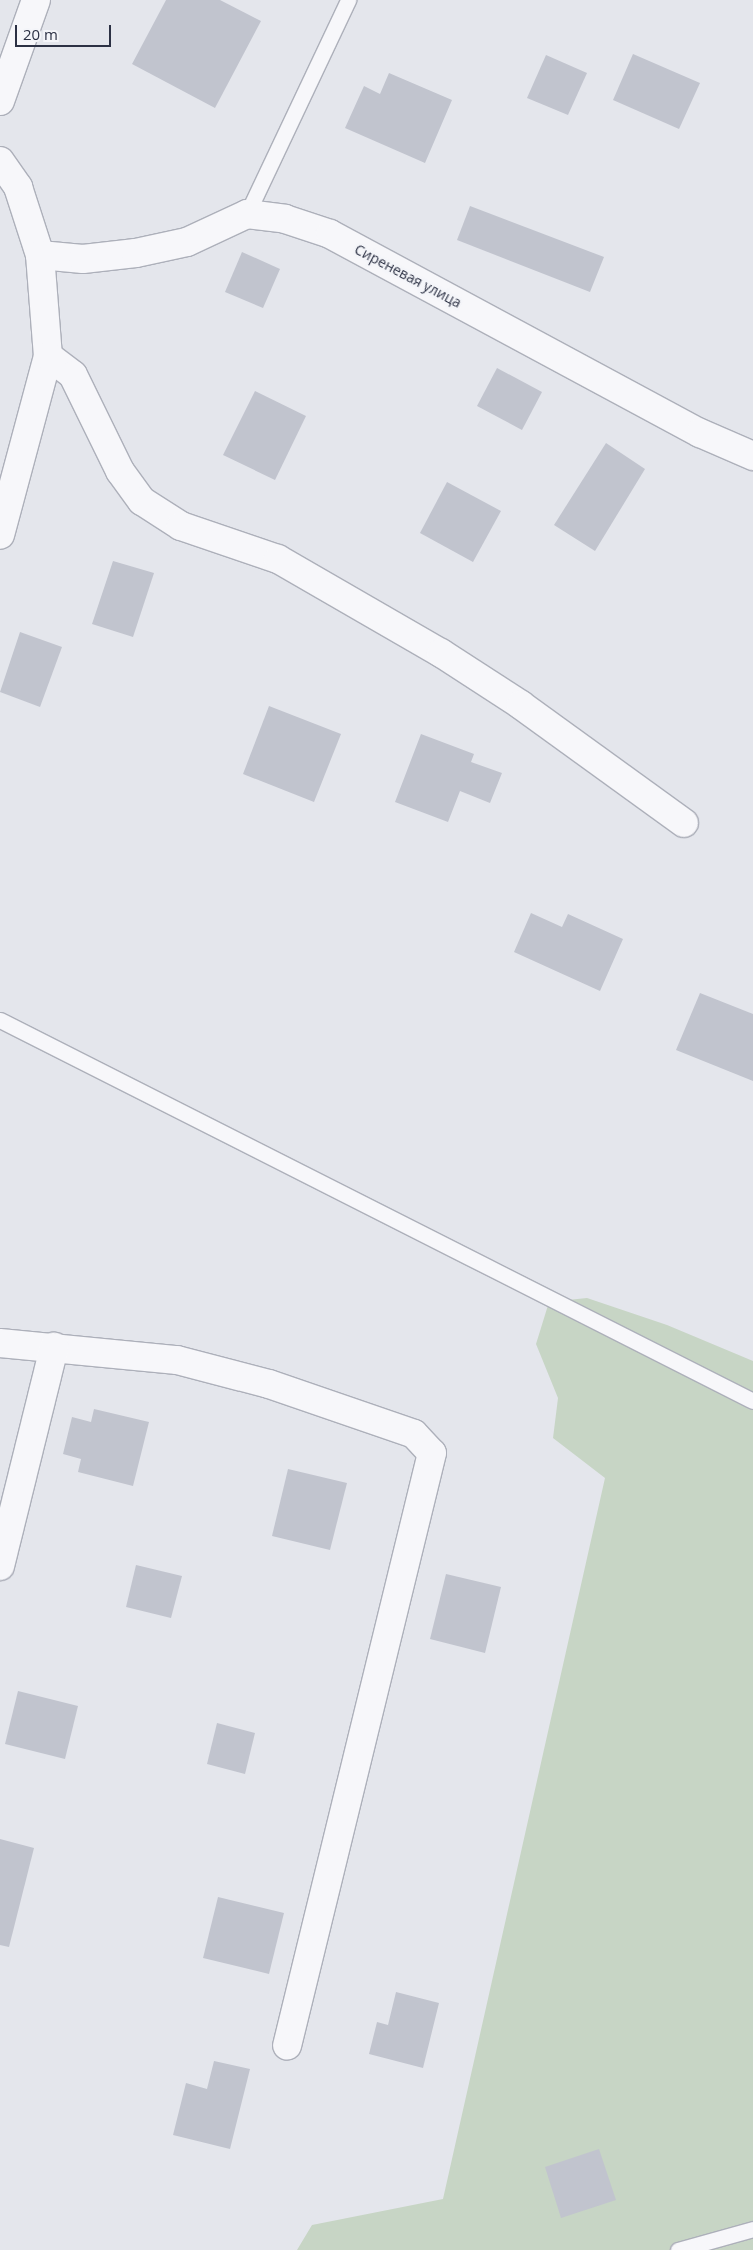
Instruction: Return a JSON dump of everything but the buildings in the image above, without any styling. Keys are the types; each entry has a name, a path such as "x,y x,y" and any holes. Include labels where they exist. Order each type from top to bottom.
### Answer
{"street":[{"path":"0,100 36,0"},
{"path":"0,161 18,187 40,255 48,356 0,535"},
{"path":"40,255 83,259 136,253 187,242 247,214"},
{"name":"Сиреневая улица","path":"247,214 285,219 330,234 700,433 753,456"},
{"path":"48,356 73,375 120,471 142,501 181,526 278,559 441,652 521,705 684,823"},
{"path":"0,1343 177,1360 269,1384 414,1434 432,1453 287,2046"},
{"path":"0,1566 54,1347"}],"lane":[{"path":"247,214 348,0"},
{"path":"0,1020 753,1401"},
{"path":"678,2250 753,2230"}],"green space":[{"path":"587,1298 667,1325 753,1361 753,2250 297,2250 312,2225 443,2199 605,1478 553,1438 558,1398 536,1344 549,1302"}]}
